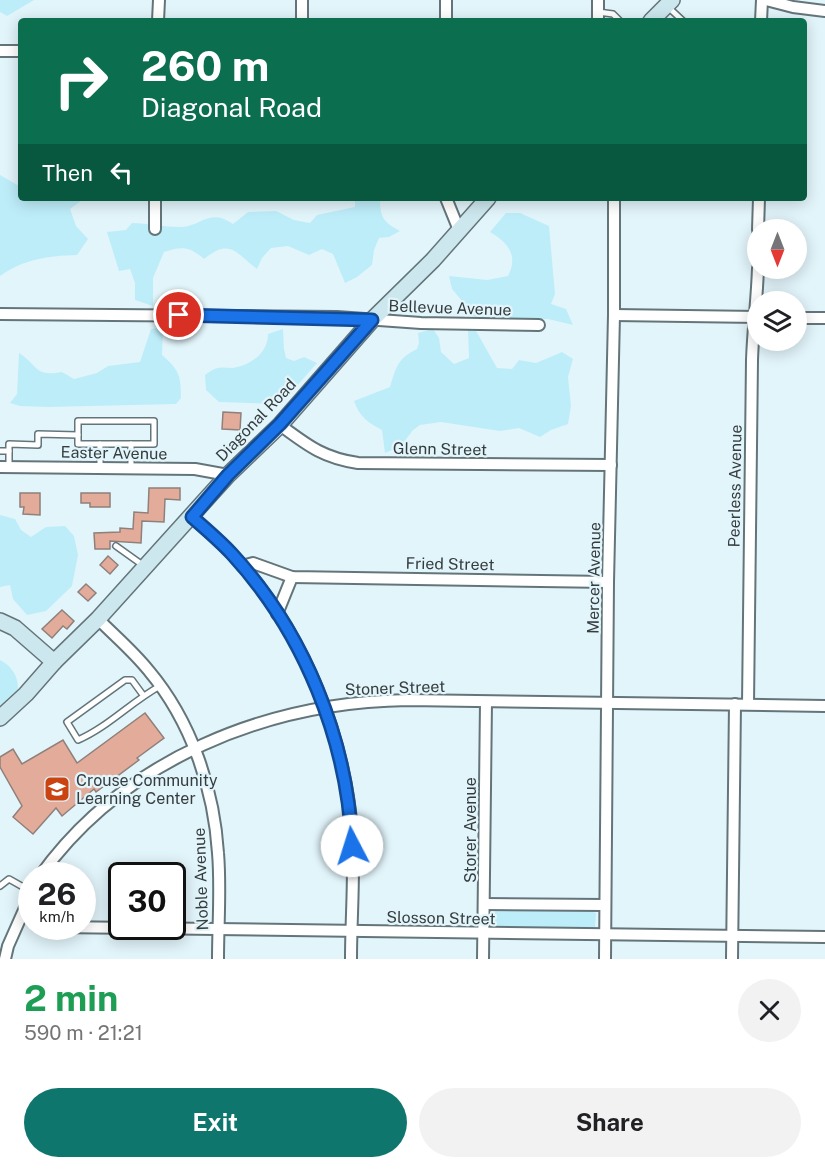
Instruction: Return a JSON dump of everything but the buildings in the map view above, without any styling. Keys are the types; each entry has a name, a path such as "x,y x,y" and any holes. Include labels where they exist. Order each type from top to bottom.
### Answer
{"street":[{"path":"158,18 159,0"},
{"path":"302,0 302,18"},
{"path":"446,0 446,18"},
{"path":"598,0 598,17"},
{"path":"761,18 764,0 825,11"},
{"path":"654,18 669,3"},
{"path":"0,51 18,51"},
{"path":"155,201 155,229"},
{"path":"447,201 459,230"},
{"name":"Diagonal Road","path":"0,718 34,687 54,662 98,619 228,475 280,424 372,320 433,260 485,201"},
{"name":"Mercer Avenue","path":"604,959 614,201"},
{"path":"758,219 759,201"},
{"name":"Bellevue Avenue","path":"0,314 293,317 421,323 538,325"},
{"path":"614,315 747,317"},
{"path":"807,318 825,318"},
{"name":"Peerless Avenue","path":"748,704 754,351"},
{"name":"Glenn Street","path":"280,424 321,454 351,462 611,465"},
{"name":"Easter Avenue","path":"4,467 195,469 228,475"},
{"path":"192,517 242,566 277,614 311,675 324,707 342,764 352,831 351,959"},
{"name":"Fried Street","path":"242,566 253,563 292,577 608,582"},
{"path":"277,614 292,577"},
{"name":"Noble Avenue","path":"98,619 148,669 160,686 194,748 205,778 215,822 219,874 218,959"},
{"path":"0,621 15,628 54,662"},
{"name":"Stoner Street","path":"51,862 94,816 132,787 194,748 252,724 289,714 370,700 748,704"},
{"name":"Storer Avenue","path":"483,959 486,702"},
{"path":"732,959 735,704"},
{"path":"748,704 825,706"},
{"path":"484,904 604,905"},
{"name":"Slosson Street","path":"96,928 825,937"},
{"path":"4,951 18,929"}],"lane":[{"path":"669,3 681,18"},
{"path":"598,17 614,14 617,18"},
{"path":"78,421 154,421 154,444 78,444 78,435 78,421"},
{"path":"4,467 9,444 38,445 38,434 78,435"},
{"path":"100,444 100,468"},
{"path":"131,444 131,468"},
{"path":"0,451 9,451"},
{"path":"116,546 146,567"},
{"path":"143,695 132,680 125,680 67,722 78,740 93,734 143,695 160,686"},
{"path":"0,886 9,879 18,884"}],"shaded area":[{"path":"0,0 34,0 7,16 0,12"},
{"path":"0,175 18,185 18,201 81,201 70,209 76,226 88,239 77,255 56,256 27,262 0,276"},
{"path":"355,201 380,201 384,218 400,231 389,237 379,238 374,250 372,265 345,283 333,254 322,249 309,255 288,246 271,248 262,258 257,269 237,253 226,248 204,259 189,249 176,249 164,252 153,278 153,306 135,300 135,283 130,269 119,271 107,232 126,230 132,223 187,226 211,217 225,219 233,224 248,212 276,211 294,220 310,223 317,215 355,207"},
{"path":"506,213 520,213 549,226 555,294 551,304 566,309 573,325 548,319 480,320 464,309 462,301 452,289 449,276 487,280 508,276 512,262 510,250 502,240 490,232"},
{"path":"158,328 163,332 162,355 175,369 179,378 181,398 176,404 48,407 20,406 10,403 17,394 19,353 41,372 62,372 74,379 97,373 108,366 140,362 151,329"},
{"path":"283,329 286,358 294,361 304,357 317,363 281,404 219,402 206,390 205,375 216,368 233,368 252,361 265,347 268,334"},
{"path":"433,329 439,338 441,352 454,364 469,358 468,330 475,329 497,368 512,369 519,360 536,363 562,352 573,359 568,377 571,406 568,424 540,437 519,428 500,431 441,422 420,425 413,430 401,446 385,453 382,430 365,418 354,401 390,387 399,364 417,349 418,333"},
{"path":"0,515 15,519 21,530 31,537 46,527 65,526 74,536 78,555 72,586 46,611 27,615 13,599 10,585 0,587"},
{"path":"0,660 14,672 18,689 0,705"},
{"path":"495,910 591,911 596,913 595,929 495,929"}],"place":[{"name":"Crouse Community Learning Center","path":"57,789"}],"route":[{"path":"179,315 338,317 372,320 280,424 228,475 192,517 232,555 253,579 290,634 311,675 342,764 352,831 352,846"}]}
